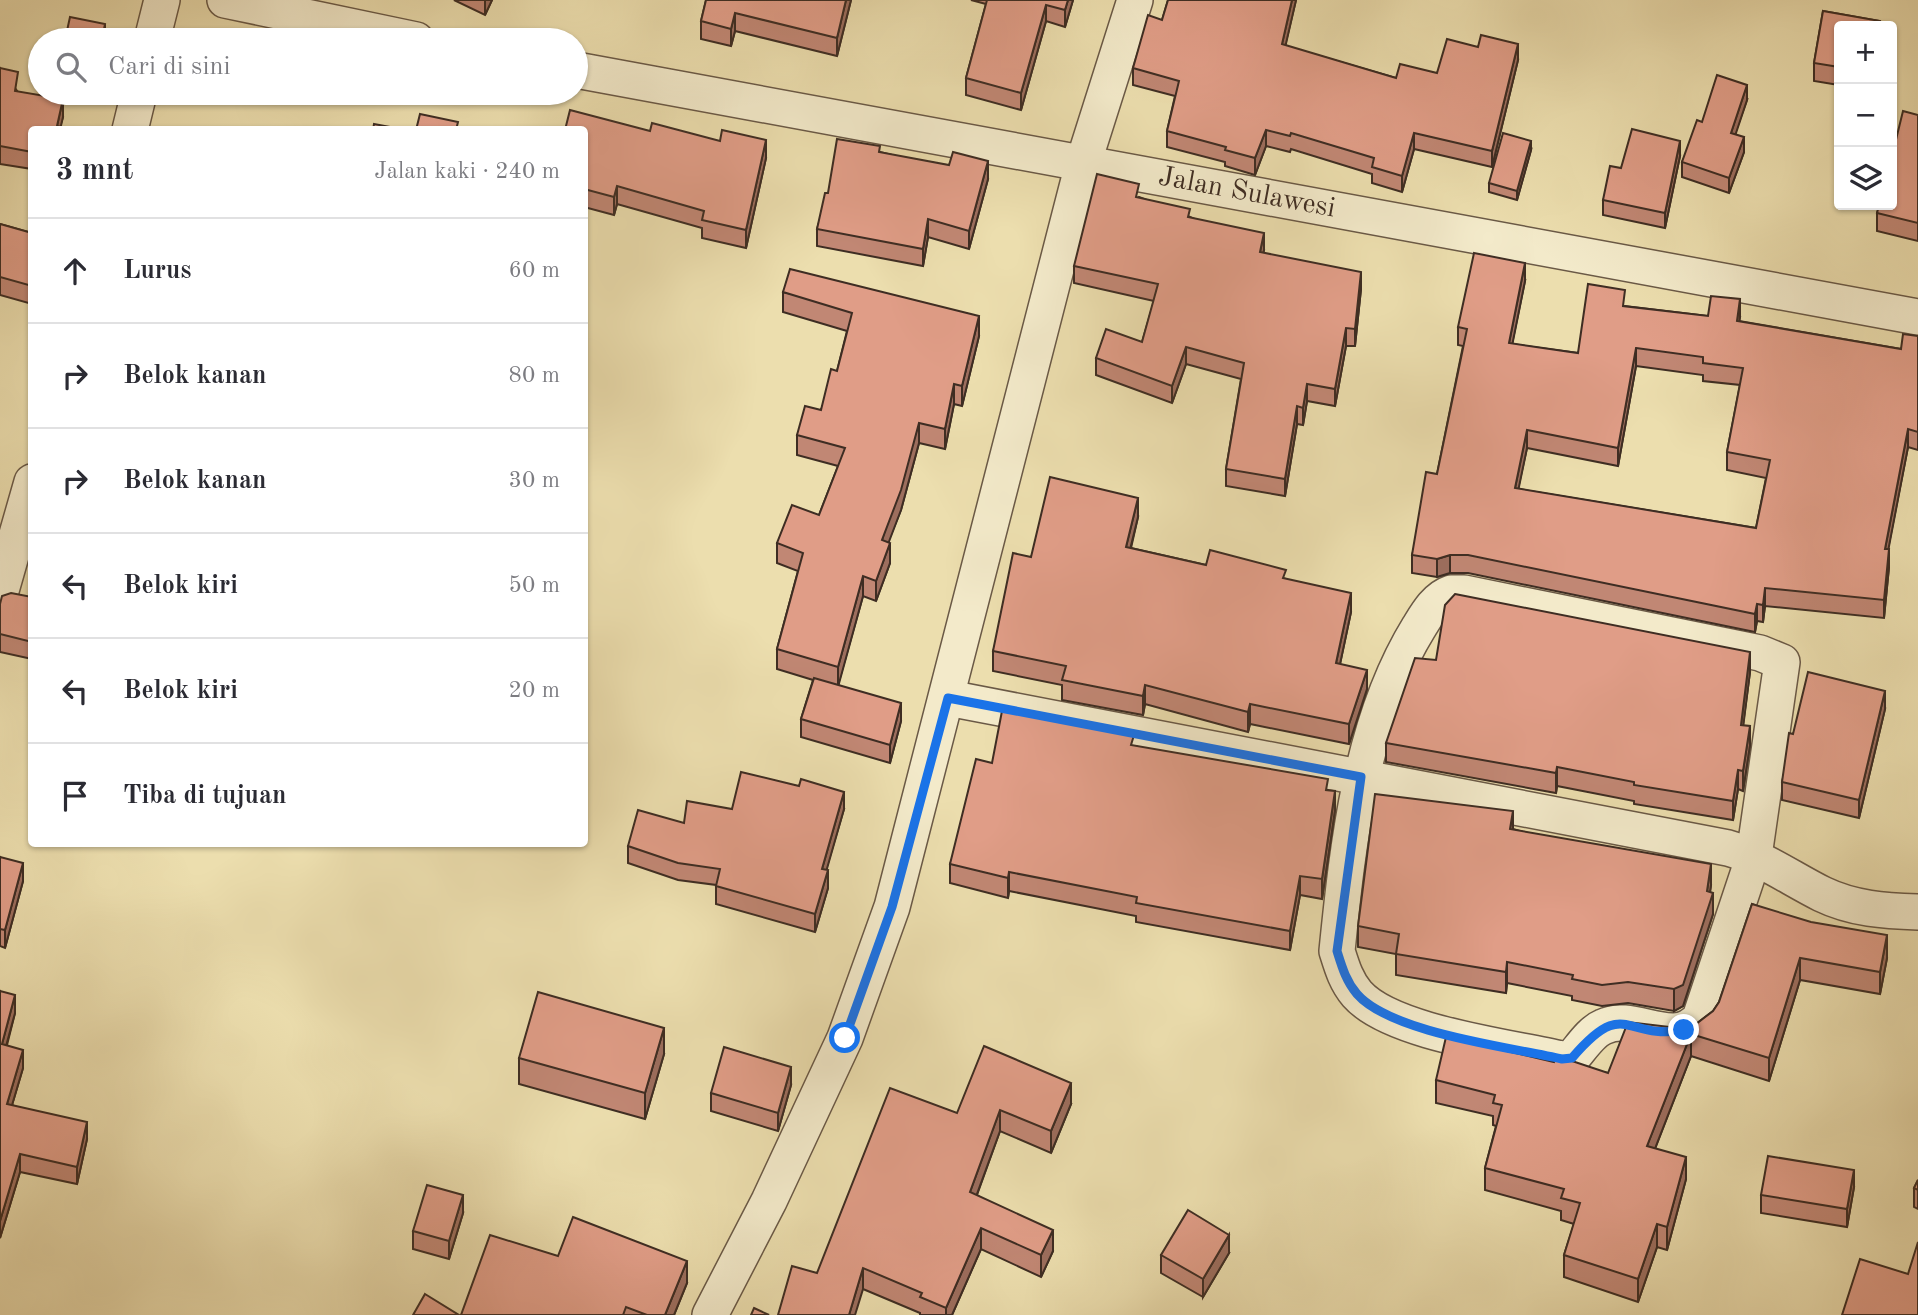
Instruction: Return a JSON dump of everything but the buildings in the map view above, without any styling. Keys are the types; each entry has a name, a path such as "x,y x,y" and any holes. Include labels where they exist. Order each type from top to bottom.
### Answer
{"street":[{"path":"155,28 162,0"},
{"path":"225,0 359,28"},
{"path":"710,1315 769,1201 845,1038 892,907 948,698 1083,164 1135,0"},
{"name":"Jalan Sulawesi","path":"588,72 1918,317"},
{"path":"131,126 136,105"},
{"path":"0,594 28,496"},
{"path":"1464,593 1760,653 1782,662 1754,856 1700,1018 1693,1026 1674,1032 1613,1023 1600,1028 1572,1058 1562,1059 1418,1027 1373,1008 1358,995 1344,974 1337,951 1361,777 1401,656 1442,596 1464,593"},
{"path":"948,698 1754,856 1824,895 1872,911 1918,912"}],"route":[{"path":"845,1038 892,907 948,698 1361,777 1337,951 1344,974 1358,995 1391,1018 1418,1027 1562,1059 1572,1058 1600,1028 1613,1023 1651,1030 1684,1030"}]}
